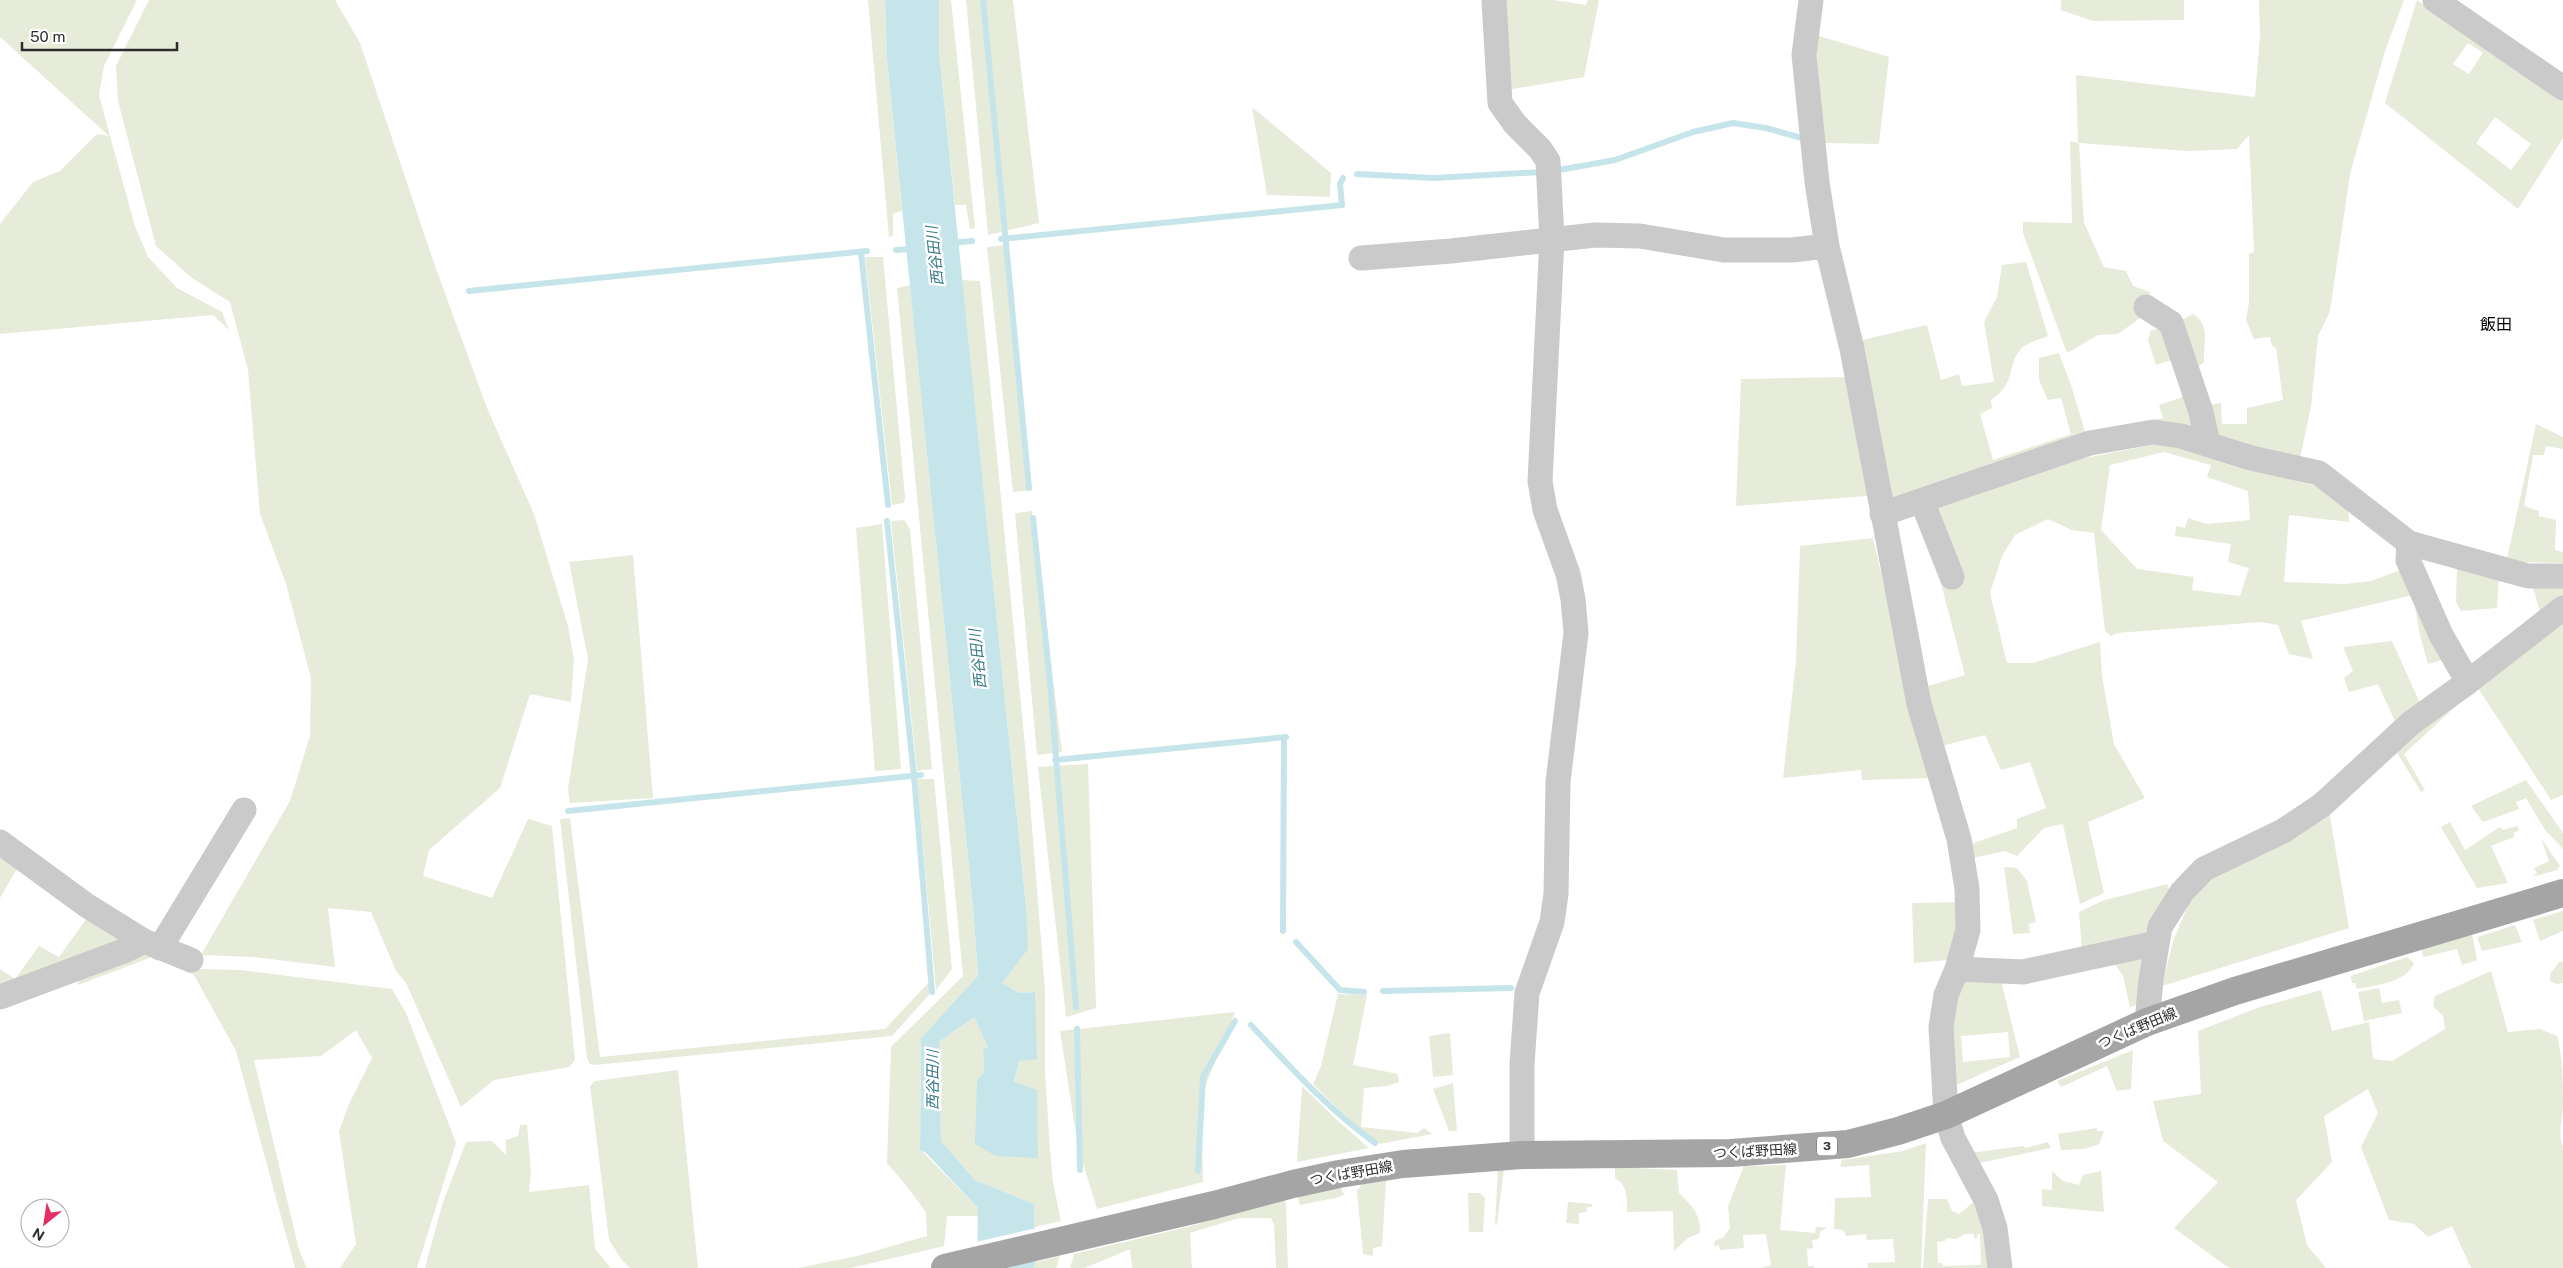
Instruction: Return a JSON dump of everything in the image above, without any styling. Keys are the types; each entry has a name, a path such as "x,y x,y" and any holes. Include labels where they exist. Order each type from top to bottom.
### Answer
{"main road":[{"name":"つくば野田線","path":"951,1266 1056,1243 1339,1174 1429,1161 1522,1155 1731,1153 1848,1144 1898,1131 1946,1114 2147,1022 2235,990 2563,893"}],"street":[{"path":"1494,0 1500,103 1515,124 1540,149 1548,161 1552,239 1540,481 1545,510 1570,583 1576,633 1558,782 1556,894 1552,922 1527,993 1522,1064 1522,1155"},
{"path":"1812,0 1804,55 1817,182 1827,246 1852,349 1918,704 1964,866 1969,910 1968,930 1957,969 1946,995 1941,1027 1946,1114 1953,1138 1986,1200 1995,1228 2000,1268"},
{"path":"2434,0 2563,88"},
{"path":"1361,258 1451,251 1595,235 1640,236 1724,250 1792,250 1827,246"},
{"path":"2146,307 2171,323 2201,412 2208,444"},
{"path":"1882,514 2090,443 2153,432 2181,436 2251,458 2319,473 2409,543 2528,576 2563,576"},
{"path":"1922,501 1952,577"},
{"path":"2409,543 2408,560 2441,635 2468,682"},
{"path":"2147,1022 2151,980 2160,927 2182,892 2204,869 2283,831 2322,805 2411,723 2468,682 2563,608"},
{"path":"0,997 126,950 152,945 244,810"},
{"path":"0,842 86,906 152,945 190,960"},
{"path":"1957,969 2023,972 2157,943"}],"green space":[{"path":"0,0 137,0 104,66 99,95 135,226 148,257 177,288 222,312 229,330 213,315 0,334 0,224 33,182 60,171 97,134 109,136 0,37"},
{"path":"149,0 335,0 360,43 435,266 487,408 534,514 568,626 574,660 571,702 530,694 500,788 429,850 423,876 492,898 528,819 552,826 575,1060 569,1067 494,1080 461,1107 406,983 396,971 371,912 328,908 335,967 253,957 201,955 290,801 310,736 311,678 286,584 260,514 248,370 230,302 192,278 156,246 118,101 116,66"},
{"path":"868,0 885,0 887,60 902,211 893,214 893,236 889,237"},
{"path":"939,0 951,0 975,228 970,229 966,205 955,205 939,51"},
{"path":"966,0 1013,0 1039,223 988,235"},
{"path":"1502,0 1554,0 1586,5 1588,0 1599,0 1584,77 1507,90"},
{"path":"2061,0 2184,0 2184,20 2093,21 2061,10"},
{"path":"2259,0 2404,0 2385,51 2350,174 2330,311 2318,336 2311,407 2300,458 2214,437 2176,323 2193,314 2199,318 2202,324 2205,335 2204,362 2198,367 2207,405 2221,403 2222,424 2247,424 2247,408 2283,400 2276,348 2272,346 2270,337 2254,339 2246,320 2249,302 2249,254 2254,252 2249,135 2237,149 2187,151 2079,143 2084,223 2104,267 2126,271 2133,286 2150,292 2144,315 2118,334 2098,335 2067,353 2023,233 2023,222 2072,223 2070,141 2078,143 2076,75 2255,97 2260,35"},
{"path":"2417,0 2563,100 2563,138 2518,209 2385,103","holes":["2468,43 2483,53 2469,74 2453,64","2495,117 2531,144 2511,170 2476,143"]},
{"path":"1816,35 1889,57 1879,144 1822,143"},
{"path":"1252,107 1331,173 1330,197 1267,195"},
{"path":"1007,245 1030,490 1013,492 987,247"},
{"path":"865,257 883,257 905,497 904,503 892,505"},
{"path":"2026,262 2048,336 2023,347 2014,360 2005,386 1991,400 1992,408 1980,414 1993,460 2071,434 2061,398 2048,400 2039,380 2039,358 2059,353 2086,435 1899,500 1882,494 1865,349 1862,340 1927,325 1941,380 1959,374 1962,386 1994,382 1984,322 1997,297 2002,265"},
{"path":"962,280 980,281 1028,777 1045,990 1045,1072 1050,1149 1053,1182 1061,1221 1035,1227 1034,1204 975,1180 941,1141 939,1042 974,1017 988,1047 983,1049 984,1072 1014,1083 1034,992 1019,993 1001,983 1026,906"},
{"path":"910,285 973,907 978,977 921,1038 920,1149 978,1208 979,1216 947,1216 944,1246 851,1268 798,1268 857,1256 927,1236 926,1212 887,1163 891,1047 963,976 897,288"},
{"path":"2151,330 2168,330 2197,428 2128,425 2163,418 2159,405 2180,398 2185,394 2171,360 2156,365 2148,340"},
{"path":"1848,377 1867,496 1736,506 1741,379"},
{"path":"2536,424 2563,437 2563,449 2546,446 2544,455 2533,455 2524,506 2539,511 2539,516 2556,520 2555,550 2563,552 2563,563 2515,562 2507,559"},
{"path":"2162,443 2337,492 2348,503 2349,522 2289,515 2284,582 2345,584 2371,581 2403,569 2446,659 2428,664 2420,635 2413,595 2301,621 2313,659 2289,654 2278,625 2261,622 2117,633 2111,636 2105,631 2094,533 2072,530 2048,519 2015,535 2002,556 1990,593 2007,663 2033,663 2100,642 2102,676 2114,744 2145,798 2088,822 2104,893 2080,904 2063,824 2044,828 2017,856 2005,851 1972,858 1971,844 2017,828 2017,819 2046,808 2030,762 2001,770 1985,735 1941,746 1925,687 1965,675 1922,511 2085,458","holes":["2164,452 2211,465 2207,477 2248,491 2250,520 2207,524 2188,518 2185,528 2176,526 2175,536 2231,544 2228,562 2249,568 2240,596 2192,590 2194,577 2137,569 2101,530 2110,465"]},
{"path":"1032,511 1062,752 1037,755 1015,513"},
{"path":"904,520 910,529 932,769 917,771 891,521"},
{"path":"882,524 901,769 875,771 856,528"},
{"path":"1873,538 1929,778 1862,780 1861,770 1783,778 1796,660 1800,546"},
{"path":"633,555 653,798 570,803 568,789 588,659 569,562"},
{"path":"2457,565 2499,576 2497,608 2461,611 2456,602"},
{"path":"2531,581 2563,581 2563,599 2541,615"},
{"path":"2563,618 2563,795 2551,800 2478,688"},
{"path":"2392,641 2420,703 2397,726 2378,684 2349,692 2344,678 2353,671 2343,647"},
{"path":"2452,703 2454,708 2404,754 2425,790 2421,792 2396,751"},
{"path":"1088,764 1096,1008 1066,1017 1038,767"},
{"path":"917,779 934,779 952,969 936,990"},
{"path":"2526,780 2563,833 2563,849 2545,830 2526,798 2516,802 2519,809 2483,822 2471,806"},
{"path":"2329,811 2349,928 2162,986 2173,941 2192,896 2209,876"},
{"path":"570,818 600,1057 885,1029 929,982 929,995 892,1036 590,1064 587,1058 560,819"},
{"path":"2450,822 2465,850 2500,827 2503,830 2517,826 2519,830 2514,833 2514,837 2491,846 2508,883 2477,888 2441,827"},
{"path":"2541,838 2560,866 2557,870 2532,877 2537,873 2534,868 2549,861"},
{"path":"0,857 19,865 0,898"},
{"path":"2004,867 2017,868 2027,881 2036,922 2029,924 2030,933 2013,934"},
{"path":"2167,884 2171,894 2151,937 2082,952 2079,912 2102,901"},
{"path":"1960,902 1959,927 1947,960 1914,963 1912,903"},
{"path":"2563,911 2563,931 2540,941 2533,920"},
{"path":"89,915 123,940 0,985 0,969 15,979 39,946 59,957"},
{"path":"2515,925 2522,942 2482,951 2477,937"},
{"path":"2472,934 2477,960 2462,965 2457,949 2423,957 2422,951 2425,946"},
{"path":"150,950 198,969 241,970 392,989 406,1013 456,1143 417,1268 340,1268 356,1244 339,1131 349,1104 372,1058 356,1030 321,1056 254,1060 299,1250 307,1268 295,1268 236,1051 194,975 152,957 78,985 79,977"},
{"path":"2143,950 2139,1004 2130,1007 2123,976 2115,964"},
{"path":"2407,957 2414,963 2410,970 2397,979 2357,989 2355,983 2352,983 2351,976"},
{"path":"2560,961 2563,962 2563,983 2557,984 2550,981 2550,974"},
{"path":"2491,971 2508,1032 2540,1029 2557,1036 2563,1079 2560,1131 2563,1147 2563,1268 2471,1268 2452,1226 2428,1237 2414,1224 2389,1220 2361,1147 2378,1113 2368,1089 2324,1116 2332,1162 2296,1200 2307,1245 2326,1268 2229,1268 2174,1228 2218,1182 2163,1141 2153,1101 2201,1094 2198,1031 2260,1007 2321,990 2332,1031 2369,1022 2373,1059 2392,1061 2445,1029 2443,1016 2433,1006 2435,996"},
{"path":"1999,973 2020,1057 1954,1086 1948,1032 1961,974","holes":["2008,1032 2010,1057 1963,1062 1961,1036"]},
{"path":"2379,988 2382,1003 2399,1000 2402,1013 2364,1021 2358,992"},
{"path":"1338,994 1367,995 1353,1065 1398,1074 1399,1082 1387,1086 1364,1088 1361,1127 1417,1133 1424,1128 1432,1134 1380,1144 1350,1121 1313,1084 1321,1066"},
{"path":"1235,1012 1201,1097 1203,1182 1097,1209 1078,1147 1060,1031"},
{"path":"1450,1033 1453,1075 1433,1077 1429,1036"},
{"path":"2133,1050 2131,1089 2117,1091 2107,1066 2061,1087 2057,1081"},
{"path":"678,1070 698,1268 630,1268 622,1260 609,1240 590,1086 595,1081"},
{"path":"1453,1083 1457,1131 1449,1131 1433,1089"},
{"path":"1302,1086 1337,1120 1369,1148 1297,1162"},
{"path":"520,1125 527,1125 531,1172 529,1192 589,1185 595,1249 611,1268 425,1268 442,1205 466,1142 492,1141 506,1155 506,1140 518,1136"},
{"path":"2097,1128 2097,1131 2104,1131 2099,1144 2085,1149 2061,1150 2058,1134"},
{"path":"2048,1142 2051,1148 1975,1164 1970,1153 2023,1146 2026,1148"},
{"path":"1926,1143 1921,1268 1868,1268 1867,1263 1895,1262 1893,1239 1867,1240 1866,1234 1846,1236 1843,1230 1834,1229 1835,1198 1871,1197 1869,1165 1840,1167 1842,1160 1903,1151"},
{"path":"1786,1165 1780,1230 1815,1233 1816,1227 1827,1227 1820,1232 1819,1239 1812,1240 1813,1248 1807,1249 1808,1266 1814,1266 1814,1268 1760,1268 1771,1265 1766,1234 1743,1235 1744,1248 1720,1250 1719,1245 1714,1246 1715,1241 1724,1237 1730,1228 1728,1206 1744,1166"},
{"path":"1615,1167 1677,1170 1679,1193 1692,1206 1697,1215 1700,1233 1688,1238 1674,1251 1673,1211 1627,1212 1625,1188 1615,1178"},
{"path":"1498,1169 1504,1169 1497,1225 1495,1225"},
{"path":"2052,1171 2063,1181 2079,1185 2083,1175 2101,1171 2104,1212 2042,1206 2042,1189 2052,1190"},
{"path":"1386,1181 1382,1246 1373,1248 1373,1256 1363,1254 1357,1191 1362,1184"},
{"path":"1340,1187 1344,1194 1340,1197 1300,1205 1298,1197"},
{"path":"1468,1193 1480,1193 1485,1198 1483,1232 1469,1232"},
{"path":"1284,1197 1286,1204 1288,1268 1276,1268 1274,1225 1271,1218 1239,1218 1190,1233 1192,1268 1132,1268 1130,1249 1085,1268 1070,1268 1074,1254 1191,1226"},
{"path":"1928,1199 1947,1199 1952,1211 1959,1214 1975,1201 1980,1205 1990,1268 1923,1268","holes":["1965,1234 1974,1234 1974,1238 1977,1239 1977,1235 1980,1234 1981,1265 1943,1266 1942,1263 1938,1263 1937,1242 1945,1241 1946,1238 1956,1239"]},
{"path":"1568,1202 1592,1204 1592,1207 1587,1207 1586,1212 1579,1213 1579,1224 1566,1223"},
{"path":"1060,1256 1056,1268 1033,1268 1036,1262"}],"water":[{"name":"西谷田川","path":"885,0 939,0 939,51 1026,907 1028,949 1002,983 1019,993 1035,992 1037,1059 1019,1061 1014,1082 1037,1090 1038,1158 996,1156 975,1144 977,1081 984,1072 983,1049 988,1047 974,1017 939,1042 941,1141 975,1180 1034,1204 1036,1262 1033,1268 977,1268 978,1208 926,1153 920,1150 921,1038 978,976 973,907 887,60"}],"pier":[{"path":"1037,1228 1038,1260 975,1268 976,1242"}],"waterway":[{"path":"983,0 1029,488"},
{"path":"1559,170 1615,160 1693,132 1733,123 1766,128 1805,139"},
{"path":"1357,174 1434,178 1541,172"},
{"path":"1001,239 1342,205 1340,184 1343,178"},
{"path":"951,243 972,241"},
{"path":"896,250 910,249"},
{"path":"469,291 867,251"},
{"path":"861,252 888,505"},
{"path":"1033,518 1050,682 1076,1007"},
{"path":"887,521 914,776 932,992"},
{"path":"1283,931 1284,737"},
{"path":"1055,760 1286,737"},
{"path":"568,811 921,775"},
{"path":"1296,942 1340,990 1364,992"},
{"path":"1383,991 1511,988"},
{"path":"1198,1171 1203,1077 1235,1021"},
{"path":"1251,1025 1325,1102 1375,1143"},
{"path":"1077,1029 1080,1170"}],"district":[{"name":"飯田","path":"2496,324"}]}
